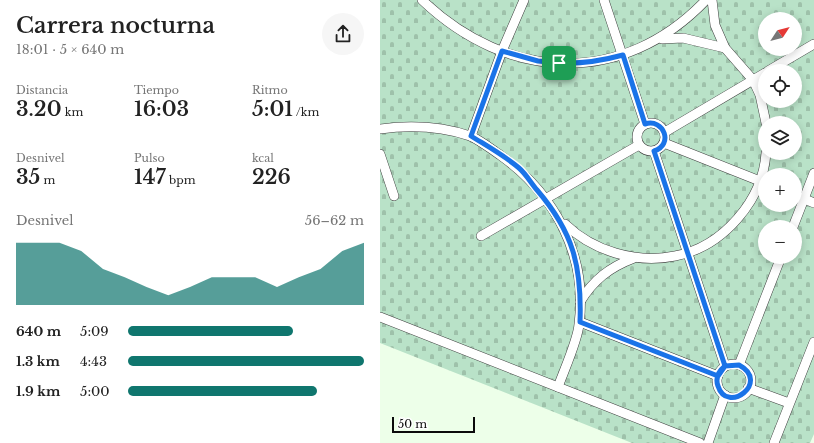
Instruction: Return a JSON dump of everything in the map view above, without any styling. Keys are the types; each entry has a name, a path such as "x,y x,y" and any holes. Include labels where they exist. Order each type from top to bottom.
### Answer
{"street":[{"path":"422,0 445,20 476,39 502,51 538,61 573,64 605,60 623,55 656,41 674,30 706,0"},
{"path":"471,136 502,51 524,0"},
{"path":"604,0 645,124"},
{"path":"712,0 715,25 725,48 753,80 760,95 764,116"},
{"path":"656,41 668,38 683,38 725,48"},
{"path":"780,64 814,44"},
{"path":"665,132 758,77"},
{"path":"654,123 665,132 664,144 660,149 654,151 646,150 639,145 637,136 641,127 645,124 654,123"},
{"path":"380,129 416,126 471,136 519,169 546,200 566,229 577,262 580,302 580,322 558,387"},
{"path":"664,144 758,180"},
{"path":"481,236 546,200 639,145"},
{"path":"654,151 725,366"},
{"path":"380,154 394,196"},
{"path":"796,220 814,172"},
{"path":"557,216 573,232 605,249 628,257 676,256 718,237 742,215 758,190"},
{"path":"804,199 814,203"},
{"path":"580,302 587,290 606,271 636,258"},
{"path":"739,365 778,264"},
{"path":"380,317 700,443"},
{"path":"580,322 718,376"},
{"path":"774,443 814,342"},
{"path":"725,366 739,365 749,374 748,388 738,396 725,395"},
{"path":"725,366 718,376 718,385 725,395"},
{"path":"748,388 789,404"},
{"path":"708,443 725,395"}],"green space":[{"path":"380,0 814,0 814,434 810,443 632,443 380,343"}],"route":[{"path":"559,63 538,61 502,51 471,136 519,169 549,204 566,229 577,262 580,322 718,376 719,372 722,369 725,366 730,364 739,365 747,370 750,379 750,384 746,392 742,395 729,397 719,389 717,381 719,372 722,369 725,366 654,151 660,149 664,144 666,136 665,132 659,125 654,123 645,124 623,55 581,64 559,63"}]}
